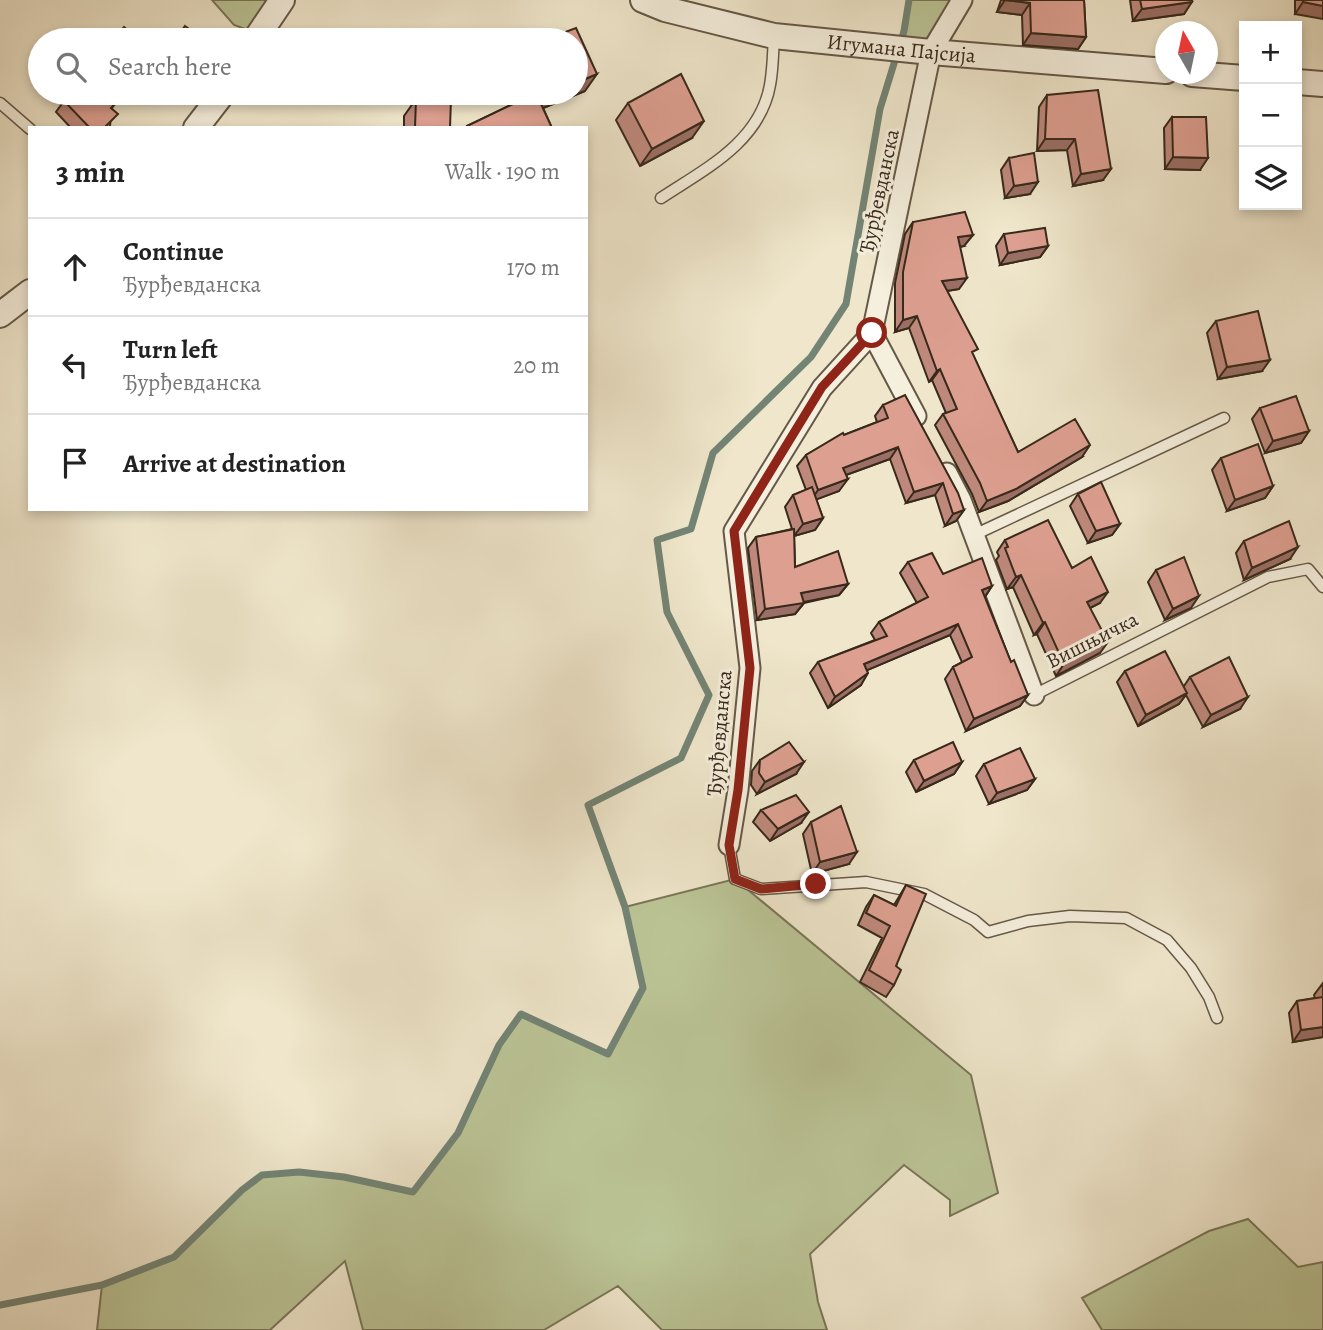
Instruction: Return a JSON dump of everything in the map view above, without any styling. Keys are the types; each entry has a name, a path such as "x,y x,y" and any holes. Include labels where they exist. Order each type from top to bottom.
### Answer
{"street":[{"path":"263,28 282,0"},
{"name":"Игумана Пајсија","path":"643,0 666,9 774,36 1155,70"},
{"name":"Ђурђевданска","path":"729,845 738,790 750,668 734,531 822,387 872,333 931,52 962,0"},
{"path":"1218,76 1239,78"},
{"path":"1302,82 1323,84"},
{"path":"197,126 213,105"},
{"path":"0,315 28,294"},
{"path":"872,333 923,428"},
{"name":"Вишњичка","path":"936,452 961,500 1034,695"}],"lane":[{"path":"661,198 730,152 757,119 770,85 774,36"},
{"path":"0,103 28,127"},
{"path":"974,535 1223,418"},
{"name":"Вишњичка","path":"1034,695 1268,577 1308,569 1323,587"},
{"name":"Ђурђевданска","path":"729,845 735,879 761,889 866,882 924,894 974,920 988,932 1028,921 1070,916 1126,918 1167,940 1191,968 1209,997 1217,1018"}],"green space":[{"path":"212,0 282,0 263,28 242,28 234,25"},
{"path":"909,0 962,0 931,52 899,47"},
{"path":"735,879 971,1075 998,1193 950,1216 950,1200 904,1165 810,1254 818,1302 827,1330 662,1330 618,1286 544,1330 363,1330 345,1261 270,1330 97,1330 102,1285 152,1267 176,1255 242,1188 263,1175 319,1172 413,1192 458,1133 499,1045 521,1014 608,1053 643,988 625,907"},
{"path":"1248,1219 1298,1267 1323,1262 1323,1330 1102,1330 1082,1298 1209,1231"}],"building":[{"path":"1005,0 1084,0 1086,37 1031,33 1030,3"},
{"path":"1140,0 1192,0 1192,2 1142,9"},
{"path":"1323,0 1323,6 1303,2"},
{"path":"588,54 597,74 588,78"},
{"path":"681,74 704,121 652,149 628,103"},
{"path":"1098,90 1111,169 1081,174 1075,139 1045,139 1047,95"},
{"path":"68,105 113,105 111,108 118,114 106,126 88,126"},
{"path":"416,105 451,105 450,126 415,126"},
{"path":"511,105 541,105 551,126 467,126"},
{"path":"1172,117 1206,117 1208,158 1173,157"},
{"path":"1034,153 1038,182 1014,186 1009,158"},
{"path":"965,212 973,235 958,237 967,278 942,281 978,349 972,352 1018,452 1075,419 1090,445 1016,489 987,501 943,414 957,409 940,369 937,371 917,316 903,320 903,272 913,222"},
{"path":"1045,228 1048,246 1008,253 1004,234"},
{"path":"1258,311 1270,360 1227,367 1216,321"},
{"path":"905,395 958,493 964,510 953,514 943,483 914,492 898,447 843,468 848,479 818,490 806,455 843,433 844,435 888,418 883,405"},
{"path":"1296,396 1309,431 1273,441 1260,408"},
{"path":"1258,444 1273,486 1235,500 1221,458"},
{"path":"1101,482 1120,524 1096,531 1078,494"},
{"path":"812,487 823,518 803,524 793,495"},
{"path":"1048,520 1072,568 1091,557 1108,592 1087,602 1108,642 1064,664 1021,575 1016,577 1005,548 1008,547 1005,540"},
{"path":"1289,521 1298,547 1252,568 1244,541"},
{"path":"794,529 795,567 838,551 848,584 801,593 804,603 765,609 756,537"},
{"path":"932,553 943,574 982,558 992,586 982,590 1011,662 1014,660 1028,695 974,719 953,667 972,657 958,624 864,664 868,673 835,697 818,662 887,636 879,622 928,597 908,562"},
{"path":"1184,557 1199,596 1173,609 1156,570"},
{"path":"1165,651 1187,693 1146,715 1125,671"},
{"path":"1229,657 1248,697 1211,715 1190,677"},
{"path":"789,742 804,762 765,782 759,773 760,760"},
{"path":"953,742 962,762 924,781 914,760"},
{"path":"1020,748 1035,779 997,793 984,764"},
{"path":"796,795 809,812 778,829 761,810"},
{"path":"841,806 857,852 820,862 811,822"},
{"path":"906,885 926,894 896,966 901,970 894,985 869,970 890,926 866,913 874,895 896,906"},
{"path":"1323,997 1323,1027 1301,1030 1297,1001"}],"waterway":[{"path":"0,1305 102,1285 174,1257 242,1190 262,1175 299,1172 344,1177 413,1192 458,1133 499,1045 521,1014 608,1054 643,988 625,907 588,805 681,758 709,695 667,612 657,540 691,529 713,453 811,357 846,304 880,109 904,31 909,0"}],"route":[{"path":"816,884 761,889 735,879 729,845 738,790 750,668 734,531 822,387 872,333"}]}
